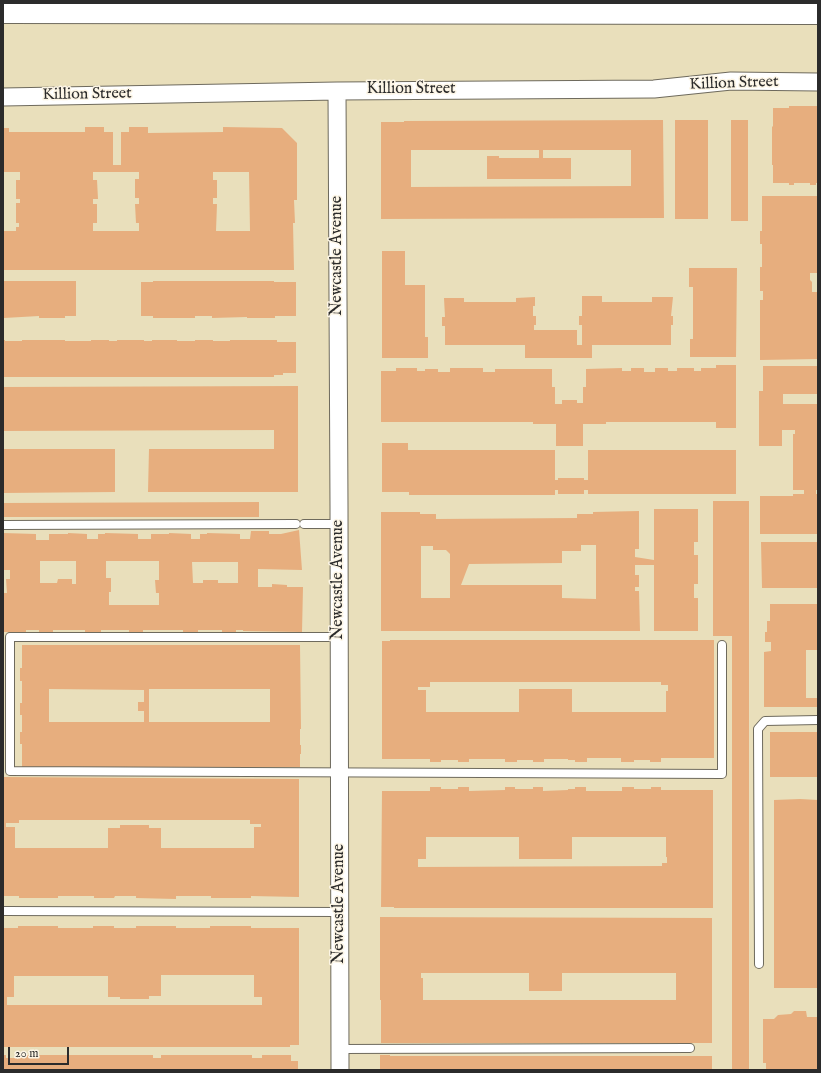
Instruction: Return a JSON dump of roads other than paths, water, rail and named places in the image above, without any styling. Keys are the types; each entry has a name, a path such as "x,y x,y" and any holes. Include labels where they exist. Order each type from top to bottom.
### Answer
{"highway":[{"path":"3,12 818,13"}],"street":[{"name":"Killion Street","path":"3,97 337,91 654,89 731,81 818,82"},
{"name":"Newcastle Avenue","path":"337,91 340,637 340,1070"}],"lane":[{"path":"3,525 339,524"},
{"path":"340,637 10,637 10,771 722,774 722,645"},
{"path":"759,964 758,729 765,721 818,720"},
{"path":"3,912 340,912"},
{"path":"340,1049 690,1048"}]}
